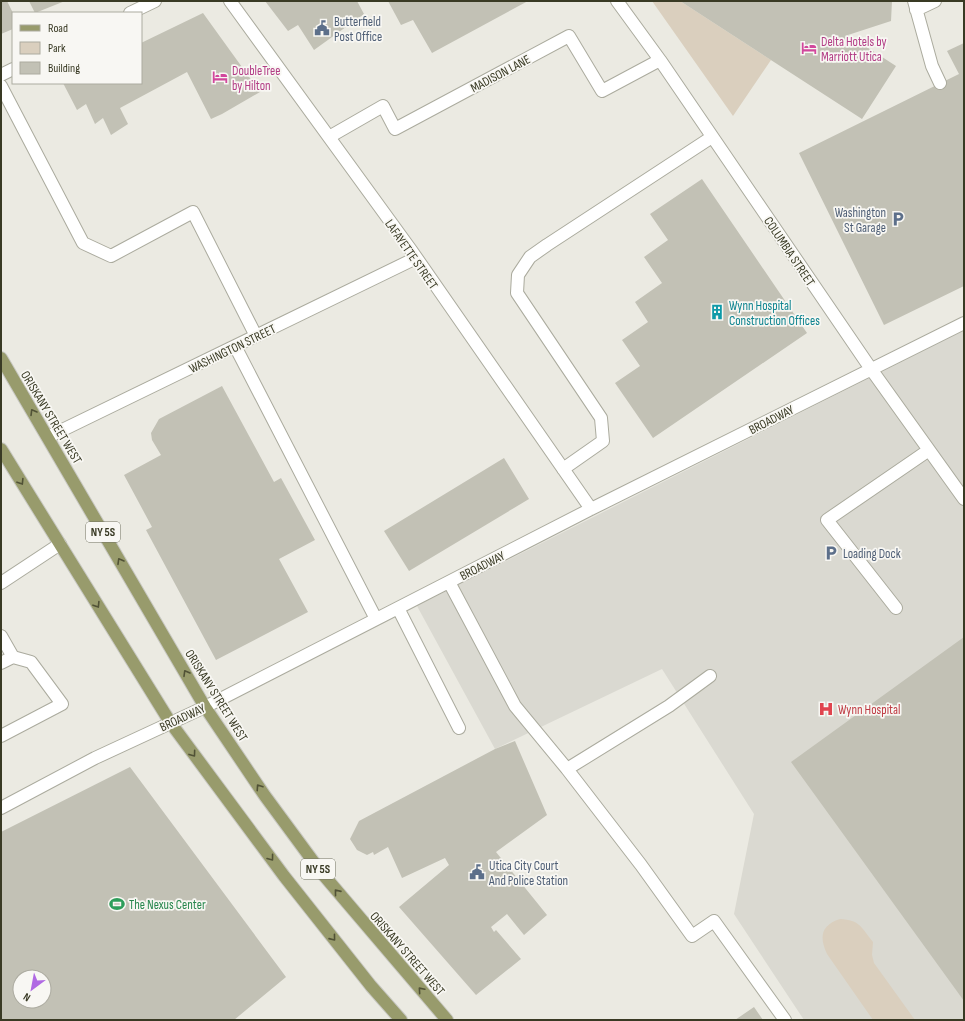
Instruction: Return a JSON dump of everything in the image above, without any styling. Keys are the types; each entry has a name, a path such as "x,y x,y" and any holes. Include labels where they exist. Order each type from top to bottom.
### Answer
{"main road":[{"name":"ORISKANY STREET WEST","path":"1,358 205,707 265,796 321,872 447,1020"},
{"name":"NY 5S","path":"3,456 60,544 170,722 284,876 371,986 401,1020"}],"street":[{"path":"132,12 155,1"},
{"name":"LAFAYETTE STREET","path":"230,1 416,258 591,509"},
{"name":"COLUMBIA STREET","path":"617,1 660,60 871,369 964,499"},
{"path":"935,1 915,6 932,66 940,83"},
{"name":"MADISON LANE","path":"329,136 383,106 395,129 569,36 602,91 660,60"},
{"path":"1,75 12,70"},
{"path":"1,86 83,243 111,256 193,212 256,336"},
{"path":"563,469 603,441 601,418 517,293 518,275 530,257 712,137"},
{"name":"WASHINGTON STREET","path":"48,437 416,258"},
{"name":"BROADWAY","path":"2,806 95,758 205,707 591,509 964,324"},
{"path":"234,346 376,619"},
{"path":"896,608 827,520 929,450"},
{"path":"1,582 60,544"},
{"path":"449,582 515,706 567,769 641,865 692,936 714,921 784,1020"},
{"path":"398,608 459,728"},
{"path":"1,636 13,657"},
{"path":"1,663 13,657 31,662 62,704 1,736"},
{"path":"567,769 669,706 710,676"}],"shaded area":[{"name":"Wynn Hospital","path":"964,330 964,1020 804,1020 734,914 754,814 662,669 495,749 417,606"}],"green space":[{"path":"652,1 680,1 771,60 733,116"},
{"path":"840,919 852,921 863,928 873,942 872,955 874,963 915,1020 873,1020 824,948 823,932 825,928"}],"building":[{"path":"1,1 7,1 12,12 12,29 1,34"},
{"path":"29,1 65,1 38,12 34,12"},
{"name":"Butterfield Post Office","path":"265,1 357,1 364,14 314,50 298,25 288,31"},
{"path":"388,1 528,1 432,53 413,20 401,25"},
{"name":"Delta Hotels by Marriott Utica","path":"680,1 892,1 891,21 848,35 896,66 862,119"},
{"name":"DoubleTree by Hilton","path":"203,13 260,92 211,119 187,72 120,108 128,124 111,135 103,118 95,124 86,104 77,110 64,84 142,84 142,43"},
{"name":"Washington St Garage","path":"964,43 964,286 884,325 799,153 959,74 947,51"},
{"name":"Wynn Hospital Construction Offices","path":"702,179 807,333 653,438 615,383 640,366 622,340 648,322 635,302 662,283 644,257 668,240 650,214"},
{"path":"222,386 274,482 281,478 315,540 279,559 308,612 216,660 146,530 152,527 124,475 161,455 152,440 151,433 159,419"},
{"path":"504,458 529,499 409,571 384,531"},
{"name":"Wynn Hospital","path":"964,637 964,1001 791,762"},
{"name":"Utica City Court And Police Station","path":"515,741 547,815 496,852 547,915 524,935 507,914 491,927 494,932 496,930 521,959 476,995 399,907 449,865 445,858 402,878 388,847 374,855 373,852 367,855 357,850 350,839 359,821 495,749"},
{"name":"The Nexus Center","path":"130,767 286,977 234,1020 1,1020 1,832"},
{"path":"754,1007 763,1020 735,1020"}],"place":[{"name":"Butterfield Post Office","path":"322,28"},
{"name":"Delta Hotels by Marriott Utica","path":"809,48"},
{"name":"DoubleTree by Hilton","path":"220,77"},
{"name":"Washington St Garage","path":"898,219"},
{"name":"Wynn Hospital Construction Offices","path":"717,312"},
{"name":"Loading Dock","path":"831,553"},
{"name":"Wynn Hospital","path":"826,709"},
{"name":"Utica City Court And Police Station","path":"477,872"},
{"name":"The Nexus Center","path":"117,904"}]}
